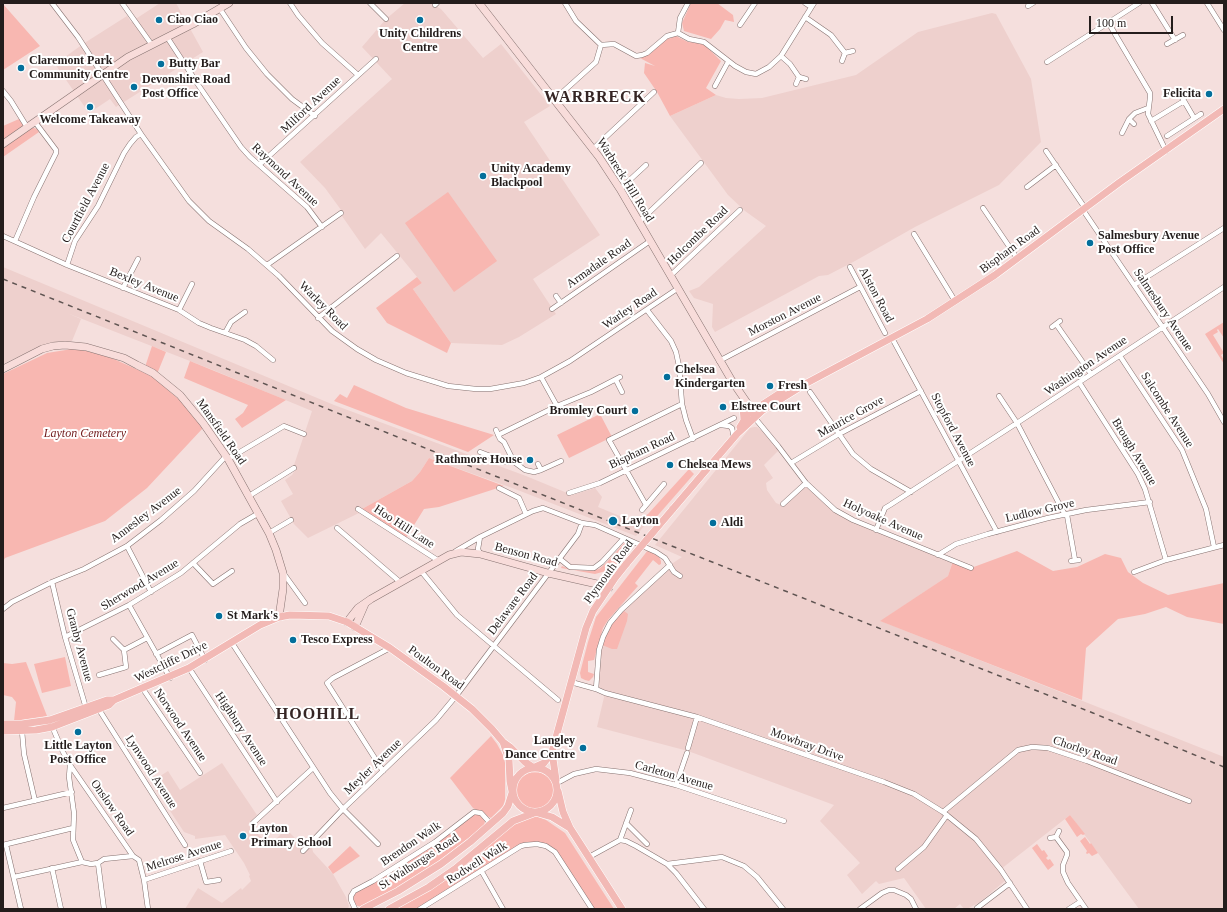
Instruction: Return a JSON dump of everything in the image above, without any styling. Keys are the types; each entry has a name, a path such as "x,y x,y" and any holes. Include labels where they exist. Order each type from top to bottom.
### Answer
{"main road":[{"path":"3,144 128,57 193,24 229,3"},
{"name":"Warbreck Hill Road","path":"479,3 593,149 620,190 751,414"},
{"name":"Bispham Road","path":"751,414 763,410 796,389 927,319 955,301 995,275 1084,209 1224,109"},
{"name":"Mansfield Road","path":"3,369 42,349 64,345 86,347 124,358 153,374 180,395 203,423 227,458 269,533 283,573 283,589 279,616"},
{"name":"Warbreck Hill Road","path":"732,382 742,406 751,414"},
{"path":"742,406 744,421"},
{"name":"Plymouth Road","path":"735,436 744,421 751,414"},
{"name":"Plymouth Road","path":"534,768 544,763 552,752 588,622 593,612 615,578 735,436 751,414"},
{"name":"Benson Road","path":"449,555 461,552 480,554 609,588"},
{"path":"347,622 358,608 366,602 449,555"},
{"path":"597,584 615,578"},
{"path":"355,627 366,602"},
{"name":"Westcliffe Drive","path":"3,731 22,731 51,724 97,707 107,700 114,700 170,678 205,660 260,625 279,616 329,616 347,622"},
{"name":"Poulton Road","path":"347,622 390,648 456,696 492,729 503,742 534,768"},
{"name":"Westcliffe Drive","path":"3,724 51,724"},
{"name":"Poulton Road","path":"503,742 509,760 512,792"},
{"name":"Plymouth Road","path":"552,752 557,784"},
{"path":"570,828 552,817 521,808 512,792 514,783 523,772 534,768 548,772 557,784 563,812 570,828 622,909"},
{"path":"535,813 546,810 550,806 554,800 557,784"},
{"name":"St Walburgas Road","path":"363,909 398,891 441,864 470,842 506,810 512,792"},
{"name":"St Walburgas Road","path":"389,909 429,887 455,869 513,821 535,813"}],"street":[{"name":"Warley Road","path":"52,3 70,25 141,134 189,201 209,221 267,265 289,285 318,318 332,331 357,349 376,360 424,380 462,388 490,389 524,383 541,377 570,361 677,289"},
{"path":"122,3 152,44"},
{"path":"290,3 302,20 322,43 358,75"},
{"path":"370,3 386,19"},
{"path":"565,3 576,21 601,45 614,44 636,56 647,53 667,36 678,33 689,39 704,42 728,62 746,72 756,74 769,68 781,56 812,5 805,3"},
{"path":"678,33 680,18 688,3"},
{"path":"740,25 755,3"},
{"path":"1047,62 1139,3"},
{"path":"1152,3 1175,40"},
{"path":"1207,3 1224,30"},
{"path":"220,9 246,48 267,74 292,99 315,116"},
{"path":"806,17 831,34 845,53"},
{"path":"1108,22 1150,93 1148,114 1166,151"},
{"path":"1167,44 1182,35"},
{"name":"Raymond Avenue","path":"167,37 241,147 259,165 307,207 322,227"},
{"path":"555,100 596,62 601,45"},
{"path":"845,53 854,51"},
{"path":"842,61 845,53"},
{"path":"781,56 790,64 799,77 806,79"},
{"name":"Milford Avenue","path":"259,165 315,116 376,58"},
{"path":"715,86 728,62"},
{"path":"796,84 799,77"},
{"path":"3,92 28,127"},
{"path":"593,149 654,92"},
{"path":"1180,94 1194,118"},
{"path":"1151,121 1184,101"},
{"path":"1122,133 1129,119 1134,113 1148,108"},
{"path":"1166,136 1202,114"},
{"path":"1129,119 1134,124"},
{"path":"15,241 34,197 56,153 56,150 35,122"},
{"name":"Courtfield Avenue","path":"67,265 75,241 98,206 124,153 130,144 141,134"},
{"name":"Salmesbury Avenue","path":"1046,151 1208,394 1224,422"},
{"path":"639,222 701,163"},
{"path":"620,190 646,165"},
{"path":"1027,187 1056,165"},
{"path":"983,208 1017,258"},
{"name":"Holcombe Road","path":"669,276 740,210"},
{"path":"267,265 341,213"},
{"path":"1134,285 1224,228"},
{"path":"914,234 955,301"},
{"name":"Bexley Avenue","path":"3,236 67,265 179,310 199,323 256,346 273,360"},
{"name":"Armadale Road","path":"552,309 650,241"},
{"path":"318,318 397,256"},
{"path":"123,288 138,259"},
{"name":"Alston Road","path":"850,267 885,333"},
{"path":"179,310 192,284"},
{"name":"Morston Avenue","path":"719,361 860,287"},
{"name":"Washington Avenue","path":"876,530 885,508 1224,287"},
{"name":"Armadale Road","path":"556,296 560,303"},
{"path":"647,310 671,342 676,352 679,366 682,404 693,439"},
{"path":"225,333 231,322 245,312"},
{"path":"1056,324 1091,374"},
{"name":"Stopford Avenue","path":"892,338 996,532"},
{"name":"Salcombe Avenue","path":"1120,356 1182,450 1206,509 1214,547"},
{"path":"541,377 557,406"},
{"path":"561,461 541,470 530,472 514,462 497,432 582,397 618,378 622,392"},
{"name":"Brough Avenue","path":"1079,382 1138,474 1150,502 1166,560"},
{"name":"Maurice Grove","path":"791,463 839,434 921,391"},
{"path":"810,392 853,454 871,469 911,492"},
{"path":"999,396 1017,423 1066,515 1075,560"},
{"path":"646,505 609,440 682,404"},
{"name":"Holyoake Avenue","path":"751,414 806,483 836,510 853,520 876,530 971,568"},
{"name":"Bispham Road","path":"569,493 600,483 734,418"},
{"path":"722,425 732,428 735,436"},
{"name":"Annesley Avenue","path":"3,609 12,602 52,582 84,569 127,546 161,520 194,491 227,458 284,426 304,434"},
{"path":"480,452 506,462 514,462"},
{"path":"538,464 541,470"},
{"path":"249,496 294,468"},
{"path":"783,504 806,483"},
{"path":"642,510 664,484"},
{"path":"499,488 519,498 526,514"},
{"name":"Ludlow Grove","path":"938,555 956,544 996,532 1086,510 1150,502"},
{"path":"449,555 480,537 541,508 552,510 582,523 595,526 660,555 665,558 674,572 680,576"},
{"name":"Hoo Hill Lane","path":"358,509 439,561"},
{"name":"Sherwood Avenue","path":"65,637 129,605 181,573 240,524 259,513"},
{"path":"269,533 291,520"},
{"name":"Delaware Road","path":"456,696 578,534 582,523"},
{"path":"337,528 400,582"},
{"path":"480,537 478,549 480,554"},
{"name":"Benson Road","path":"560,558 570,567 594,568 602,562 624,538"},
{"path":"1134,572 1166,560 1224,545"},
{"path":"127,546 151,592"},
{"path":"193,563 213,584 232,571"},
{"path":"596,689 597,657 603,637 610,623 621,610 670,566"},
{"path":"421,571 457,615 558,700"},
{"name":"Mansfield Road","path":"283,573 305,603"},
{"name":"Granby Avenue","path":"52,582 65,637 87,711"},
{"path":"129,605 170,678"},
{"path":"156,654 192,635 205,660"},
{"path":"124,650 147,638"},
{"path":"99,675 126,667 124,650 113,639"},
{"path":"232,643 330,793 343,809 378,844"},
{"path":"382,771 327,683 333,678 390,648"},
{"name":"Highbury Avenue","path":"190,668 276,802"},
{"name":"Mowbray Drive","path":"571,682 605,693 697,717 904,790 945,813 976,839 1027,909"},
{"name":"Norwood Avenue","path":"143,689 200,773"},
{"name":"Meyler Avenue","path":"303,851 343,809 436,720 456,696"},
{"name":"Lynwood Avenue","path":"97,707 185,845"},
{"path":"676,785 688,751 697,717"},
{"name":"Onslow Road","path":"51,724 70,765 133,856 139,860 144,880 148,909"},
{"path":"22,731 24,754 35,801"},
{"name":"Chorley Road","path":"898,869 924,847 945,813 1018,750 1032,747 1048,748 1087,761 1189,801"},
{"path":"70,765 69,777 74,813 73,840 82,862"},
{"path":"253,823 313,768"},
{"name":"Carleton Avenue","path":"557,784 574,774 596,769 630,773 676,785 784,821"},
{"path":"3,808 72,792"},
{"path":"589,857 620,840 630,810"},
{"name":"Brendon Walk","path":"355,909 351,900 351,896 354,891 374,881 435,842 474,812 481,813 491,824"},
{"path":"626,823 647,844"},
{"path":"21,909 5,845 73,828"},
{"path":"1059,831 1053,837 1067,854 1063,865 1063,872 1080,902 1086,909"},
{"path":"620,840 636,846 667,864 704,909"},
{"name":"Rodwell Walk","path":"420,909 525,845 537,844 546,846 557,854 592,909"},
{"name":"Melrose Avenue","path":"144,880 231,851"},
{"path":"14,877 82,862 91,864 98,863 104,859 133,856"},
{"path":"667,864 722,857 744,866 757,877 783,909"},
{"path":"200,861 206,882 219,880"},
{"path":"98,863 104,909"},
{"path":"52,868 61,909"},
{"path":"482,872 504,909"},
{"path":"977,908 983,907 1008,881"},
{"path":"860,909 889,890 894,890 906,895 911,899 916,909"},
{"path":"1069,909 1080,902"}],"shaded area":[{"path":"160,3 176,3 203,52 116,107 110,99 89,113 55,64 127,16 131,22"},
{"name":"Unity Academy Blackpool","path":"405,3 431,3 441,9 483,58 501,44 550,106 524,122 600,235 533,279 556,314 519,337 502,345 451,343 413,289 422,283 381,233 365,249 342,216 344,214 325,188 300,162 392,79 362,47 386,19"},
{"path":"992,13 996,14 1031,79 1041,142 999,185 915,227 828,275 819,276 715,332 712,327 713,304 694,298 689,291 699,287 766,226 745,211 728,195 670,116 716,95 726,98 739,99 762,98 856,75 918,32"},
{"path":"3,267 334,405 526,476 572,495 595,488 602,497 598,507 644,526 636,536 515,489 429,458 412,481 362,509 359,513 308,538 294,524 281,501 293,494 285,480 292,475 296,469 294,465 312,411 213,370 67,313 81,319 72,341 61,341 41,346 3,364"},
{"path":"757,427 773,440 780,449 764,465 773,478 766,483 767,490 776,503 781,505 806,483 824,501 851,519 953,561 948,576 881,621 1224,757 1224,909 1139,909 1070,815 1001,869 1007,879 980,902 967,909 964,909 960,904 954,909 926,909 904,878 879,884 876,881 862,894 847,875 860,863 820,821 834,805 688,751 597,727 605,693 596,689 597,657 610,623 670,565 682,557 655,545 750,428"},
{"name":"Layton Primary School","path":"222,763 257,815 248,825 270,845 286,829 300,843 307,842 312,847 313,852 333,874 346,897 349,906 348,909 185,909 198,888 222,903 241,888 242,890 251,881 250,875 244,863 225,835 195,839 195,836 184,832 151,782 168,771 180,790"}],"green space":[{"path":"691,3 717,3 733,15 734,22 725,20 720,29 711,39 684,31 682,23"},
{"path":"3,4 40,46 3,70"},
{"path":"676,36 688,42 700,43 707,47 721,61 706,88 716,95 670,116 657,92 644,73 645,63 655,66 640,58 650,54 662,41"},
{"path":"19,119 24,125 3,140 3,126"},
{"path":"26,128 34,128 39,132 3,157 3,144"},
{"path":"448,192 497,261 454,292 405,223"},
{"path":"417,277 422,283 413,289 451,343 447,353 387,323 376,308"},
{"path":"1224,322 1224,338 1218,329 1218,332 1213,335 1224,353 1221,355 1224,360 1224,364 1205,334"},
{"path":"152,346 166,352 157,374 145,367"},
{"name":"Layton Cemetery","path":"72,349 107,356 152,376 182,402 203,428 147,488 105,521 5,558 3,562 3,374 47,353"},
{"path":"190,361 286,400 242,428 235,419 243,413 248,405 184,378"},
{"path":"354,385 406,408 494,435 468,452 334,401 340,394 347,398"},
{"path":"600,414 612,437 569,458 557,435"},
{"path":"429,458 504,486 439,507 424,509 406,538 362,509 412,481"},
{"path":"689,469 694,474 652,522 643,517 648,514"},
{"path":"625,542 633,544 613,569 595,574 572,570 590,571 599,569"},
{"path":"648,550 659,557 661,564 659,565 653,560 635,583 638,586 608,620 603,628 594,660 588,661 588,672 594,674 593,677 589,681 581,678 580,673 596,617"},
{"path":"1017,551 1053,571 1077,567 1105,554 1121,558 1128,572 1143,583 1168,595 1224,583 1224,624 1187,617 1166,607 1145,614 1118,619 1086,648 1082,700 880,621 948,576 953,561 971,568"},
{"path":"562,566 572,570 561,568"},
{"path":"624,611 628,614 627,621 617,649 612,649 602,645 611,625"},
{"path":"65,657 71,686 42,693 34,664"},
{"path":"26,662 47,716 14,721 16,702 12,697 3,695 3,663 12,664"},
{"path":"491,736 503,755 505,763 505,800 503,806 491,818 473,808 450,778"},
{"path":"535,772 545,775 551,781 554,791 551,801 545,807 535,810 525,807 519,801 516,791 519,781 525,775"},
{"path":"478,814 483,817 485,821 484,826 438,862 401,886 361,907 355,905 351,896 435,842 473,815"},
{"path":"533,815 546,820 565,833 614,909 592,909 560,859 546,846 525,845 419,909 389,909 429,887 510,823"},
{"path":"1070,815 1085,834 1081,834 1077,837 1065,819"},
{"path":"1085,837 1098,853 1092,856 1089,853 1086,853 1087,851 1080,841"},
{"path":"1037,844 1048,856 1046,858 1048,860 1050,859 1054,865 1048,870 1032,848"},
{"path":"350,846 360,856 333,874 328,867"}],"railway":[{"path":"3,279 1093,713 1224,767"}],"place":[{"name":"Ciao Ciao","path":"159,20"},
{"name":"Unity Childrens Centre","path":"420,20"},
{"name":"Butty Bar","path":"161,64"},
{"name":"Claremont Park Community Centre","path":"21,68"},
{"name":"Devonshire Road Post Office","path":"134,87"},
{"name":"Felicita","path":"1209,94"},
{"name":"Welcome Takeaway","path":"90,107"},
{"name":"Unity Academy Blackpool","path":"483,176"},
{"name":"Salmesbury Avenue Post Office","path":"1090,243"},
{"name":"Chelsea Kindergarten","path":"667,377"},
{"name":"Fresh","path":"770,386"},
{"name":"Elstree Court","path":"723,407"},
{"name":"Bromley Court","path":"635,411"},
{"name":"Rathmore House","path":"530,460"},
{"name":"Chelsea Mews","path":"670,465"},
{"name":"Layton","path":"613,521"},
{"name":"Aldi","path":"713,523"},
{"name":"St Mark's","path":"219,616"},
{"name":"Tesco Express","path":"293,640"},
{"name":"Little Layton Post Office","path":"78,732"},
{"name":"Langley Dance Centre","path":"583,748"},
{"name":"Layton Primary School","path":"243,836"}],"district":[{"name":"WARBRECK","path":"595,98"},
{"name":"HOOHILL","path":"318,715"}]}
